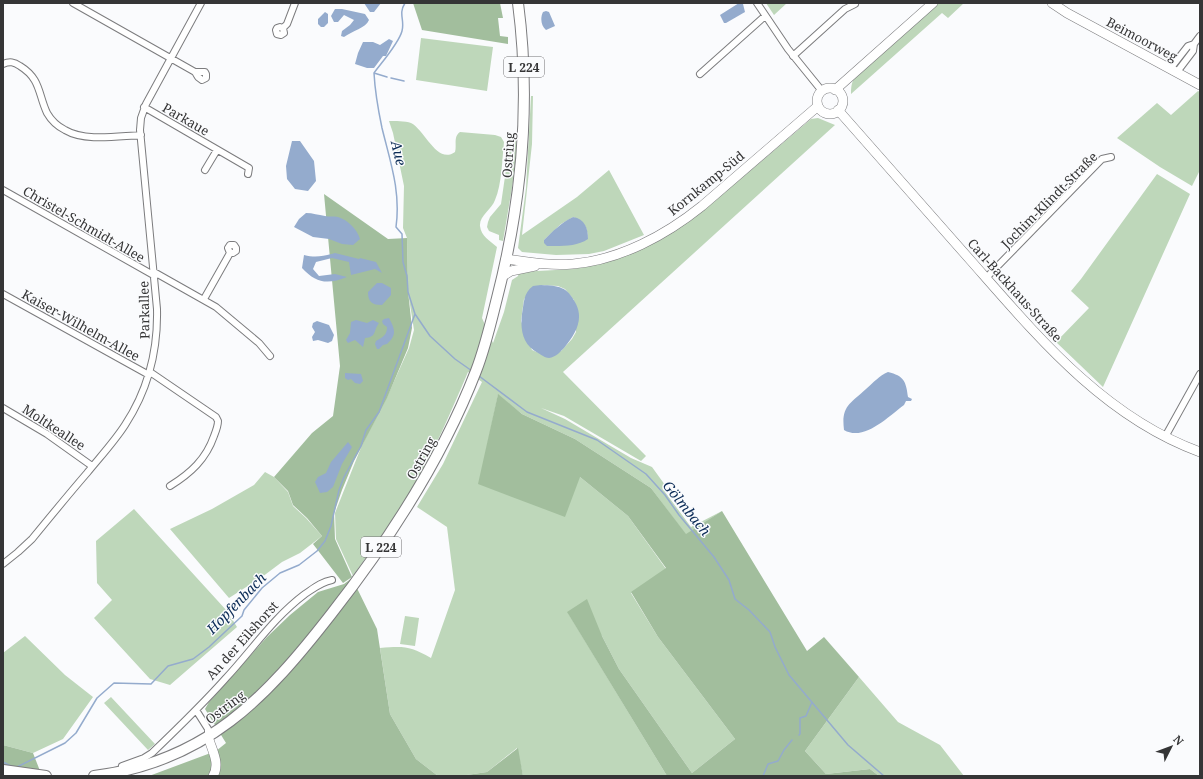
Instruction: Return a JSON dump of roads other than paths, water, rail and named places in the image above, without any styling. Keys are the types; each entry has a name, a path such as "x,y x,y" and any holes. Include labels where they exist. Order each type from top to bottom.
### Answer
{"main road":[{"name":"Ostring","path":"94,776 143,767 182,751 208,736 242,712 277,680 300,654 361,577 420,488 448,435 476,371 486,343 503,276 518,191 524,125 525,75 518,3"},
{"path":"3,770 46,776"}],"street":[{"path":"73,3 81,5 195,72"},
{"name":"Parkallee","path":"3,564 32,539 125,424 140,398 149,373 155,350 157,309 141,135 141,118 144,107 172,59 201,3"},
{"path":"283,28 287,24 295,3"},
{"path":"757,3 793,56 822,91"},
{"path":"837,91 933,3"},
{"name":"Beimoorweg","path":"1052,3 1080,20 1200,85"},
{"path":"793,56 845,9 855,4"},
{"path":"700,74 765,16"},
{"path":"1173,71 1188,46 1194,44 1200,36"},
{"path":"3,64 9,62 15,63 30,74 37,84 49,116 55,124 68,132 87,137 141,135"},
{"path":"830,88 837,91 842,100 840,107 835,112 828,114 820,108 818,96 822,91 830,88"},
{"name":"Parkaue","path":"144,107 249,168 248,174"},
{"name":"Kornkamp-Süd","path":"506,259 543,264 571,264 603,259 637,246 670,228 693,213 719,193 806,116 820,108"},
{"name":"Carl-Backhaus-Straße","path":"838,110 1040,339 1074,372 1128,415 1165,437 1200,452"},
{"name":"Parkaue","path":"205,170 217,150"},
{"name":"Jochim-Klindt-Straße","path":"986,278 1102,159 1111,157"},
{"name":"Christel-Schmidt-Allee","path":"3,190 154,274 204,299 226,314 270,356"},
{"path":"204,299 230,253"},
{"path":"506,259 519,269"},
{"name":"Kornkamp-Süd","path":"503,276 511,271 543,264"},
{"name":"Kaiser-Wilhelm-Allee","path":"3,294 149,373 216,417 218,422 210,446 200,462 187,475 170,486"},
{"path":"1165,437 1200,374"},
{"name":"Moltkeallee","path":"3,408 48,434 92,466"},
{"name":"An der Eilshorst","path":"105,768 111,769 127,765 152,753 228,676 264,632 293,603 321,583 332,580"},
{"path":"196,710 208,730 208,736 215,756 216,770 214,776"}],"water":[{"path":"364,3 381,3 374,12 370,12"},
{"path":"739,3 743,4 745,12 724,23 720,15"},
{"path":"335,9 365,14 369,20 365,25 344,37 341,36 342,31 354,20 344,15 338,22 334,22 331,16"},
{"path":"325,12 328,14 328,23 324,27 321,27 318,24 318,19"},
{"path":"543,12 549,12 555,26 546,30 541,19"},
{"path":"389,39 393,41 386,56 383,56 374,68 367,68 355,64 363,42 373,42 380,45"},
{"path":"292,141 300,141 314,161 316,181 308,191 295,189 287,179 286,166"},
{"path":"306,213 342,218 354,228 360,239 353,245 313,237 294,227 299,219"},
{"path":"573,217 583,222 587,231 588,239 568,246 547,246 544,243 544,240 554,230"},
{"path":"335,253 376,262 382,273 375,269 351,275 349,262 332,258 316,262 313,269 319,276 335,274 347,277 328,282 317,280 302,268 304,255 320,256"},
{"path":"377,283 382,283 391,288 391,295 382,305 373,304 369,298 368,292"},
{"path":"541,285 558,287 566,290 576,304 579,316 579,322 575,333 568,343 558,354 549,358 533,350 526,342 522,332 522,314 527,292 533,286"},
{"path":"389,318 393,325 394,335 387,344 377,349 375,344 376,341 384,336 387,330 387,327 382,321"},
{"path":"356,320 367,323 373,320 379,323 373,335 365,338 363,347 355,340 348,343 346,340 350,333 351,322"},
{"path":"317,321 329,325 334,335 332,341 328,343 318,340 313,341 312,337 315,332 312,327 313,323"},
{"path":"888,372 901,377 905,383 908,397 912,399 911,401 906,401 904,405 884,421 868,430 860,433 852,433 844,430 843,422 845,410 851,402 877,379"},
{"path":"345,373 361,374 363,381 360,384 355,383 351,379 348,380 345,378"},
{"path":"348,442 352,447 342,464 333,487 327,492 320,493 315,482 318,477 326,473 331,462"}],"waterway":[{"name":"Aue","path":"405,3 402,10 403,27 400,36 394,47 374,73 379,114 396,189 396,227 402,234 403,262 407,276 408,292 415,314 430,336 455,359 472,371"},
{"path":"374,73 387,77"},
{"path":"391,78 404,81"},
{"name":"Hopfenbach","path":"3,762 15,768 65,743 76,733 97,698 114,683 151,684 168,666 193,659 209,647 242,616 244,610 262,588 280,573 299,565 317,551 325,541 331,526 339,490 344,477 361,446 366,430 379,412 415,314"},
{"name":"Gölmbach","path":"479,376 527,412 597,440 646,474 665,495 679,515 714,557 729,580 735,599 749,610 770,632 775,647 789,675 848,745 884,776"},
{"path":"799,735 800,718 806,716 812,702"},
{"path":"763,776 768,764 778,761 792,740"}]}
